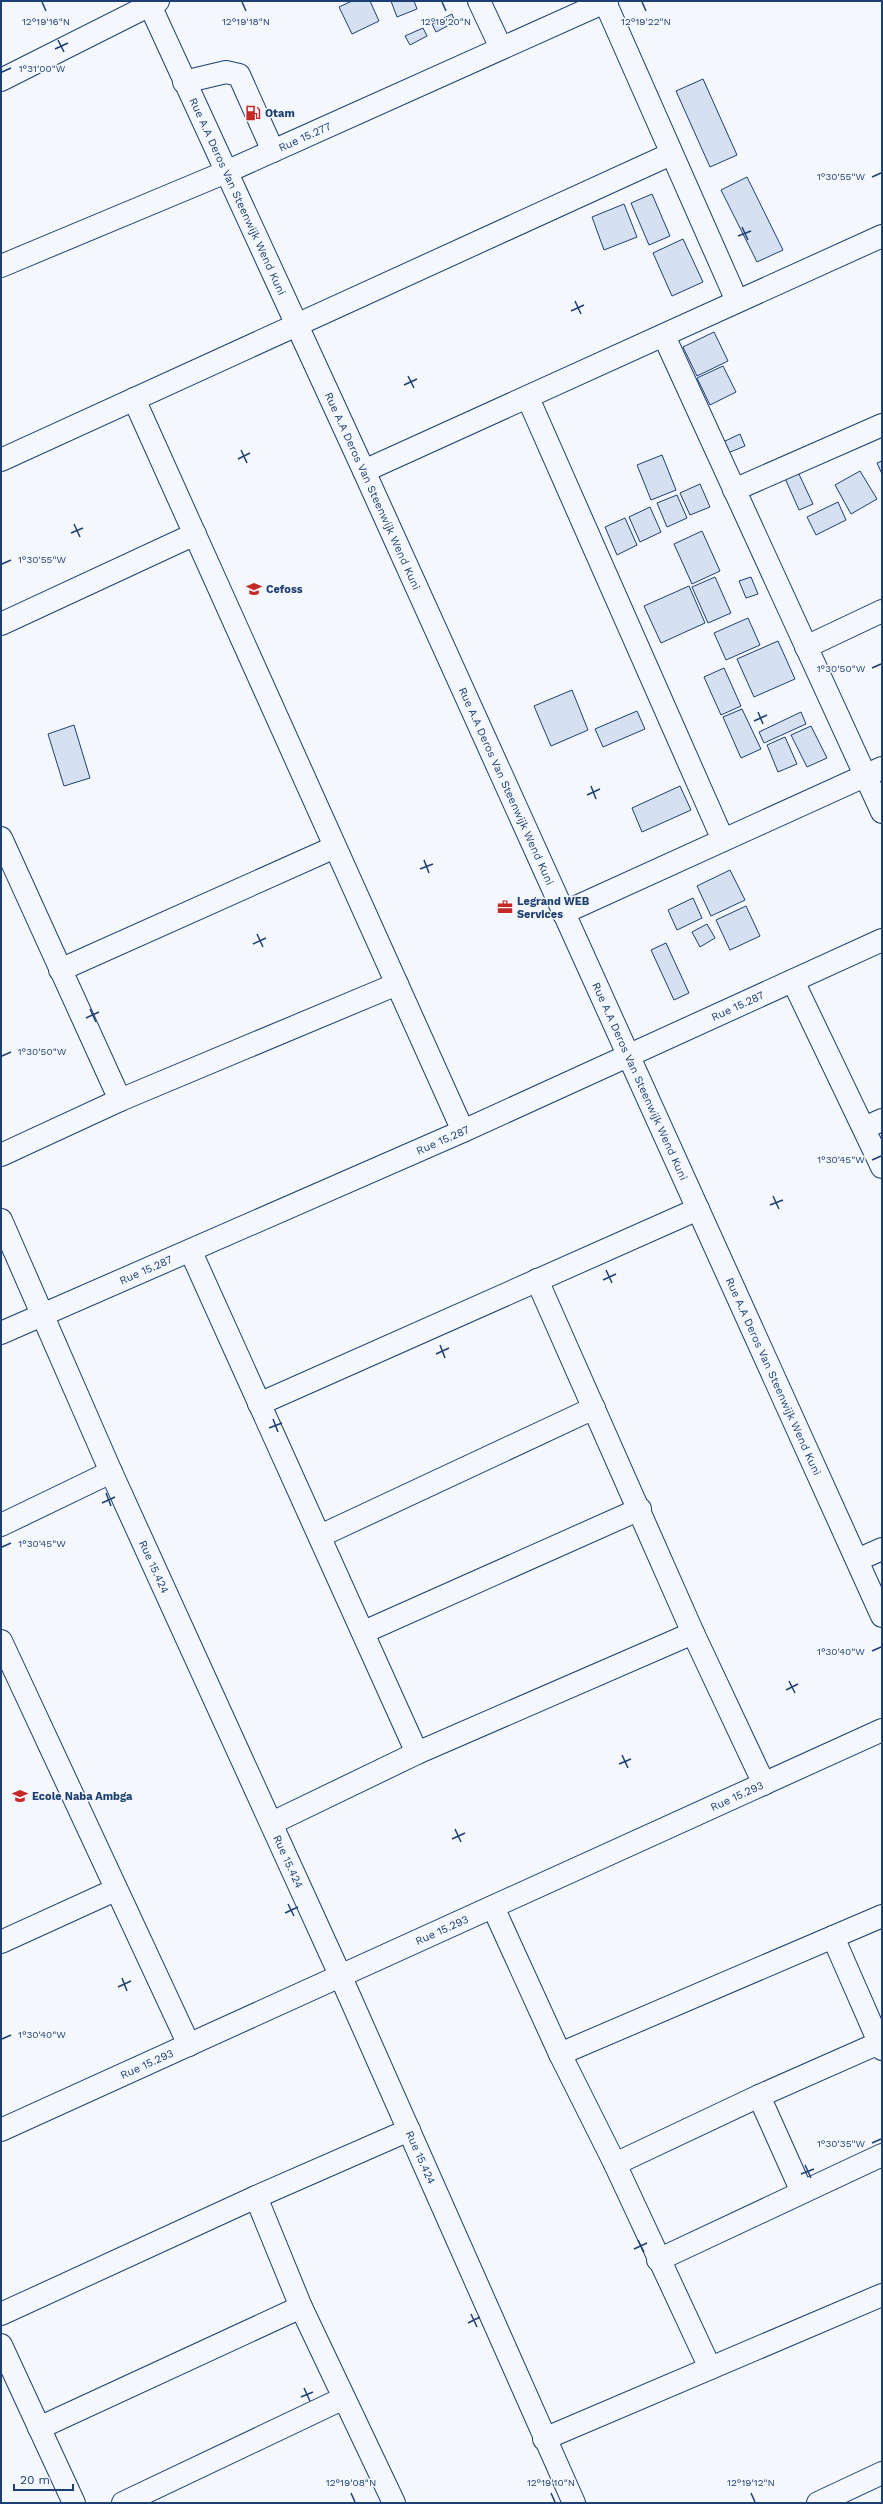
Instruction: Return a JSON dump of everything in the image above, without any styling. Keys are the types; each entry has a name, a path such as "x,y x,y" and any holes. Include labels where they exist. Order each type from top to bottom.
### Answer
{"street":[{"path":"479,1 501,48"},
{"path":"606,1 671,154 737,301"},
{"name":"Rue 15.277","path":"1,266 226,172 606,1"},
{"path":"1,80 152,2"},
{"name":"Rue A.A Deros Van Steenwijk Wend Kuni","path":"152,2 184,82 364,471 882,1616"},
{"path":"184,82 226,72 239,75 273,151"},
{"path":"1,460 671,154"},
{"path":"364,471 528,398 737,301 880,241"},
{"path":"664,336 806,647 874,772 882,812"},
{"path":"528,398 723,840"},
{"path":"134,399 463,1131"},
{"path":"734,490 882,425"},
{"path":"1,624 195,534"},
{"path":"806,647 882,611"},
{"path":"563,913 874,772"},
{"path":"1,838 120,1100"},
{"path":"60,970 335,847"},
{"name":"Rue 15.287","path":"1,1333 191,1252 463,1131 882,940"},
{"path":"793,981 873,1124 882,1167"},
{"path":"1,1155 120,1100 397,984"},
{"path":"259,1404 698,1209"},
{"name":"Rue 15.424","path":"1,1220 111,1472 272,1823 409,2130 544,2439 574,2503"},
{"path":"191,1252 364,1632 417,1753"},
{"path":"537,1280 640,1509 693,1633 764,1784"},
{"path":"320,1536 594,1408"},
{"path":"1,1525 111,1472"},
{"path":"364,1632 640,1509"},
{"path":"857,1560 882,1549"},
{"path":"272,1823 417,1753 693,1633"},
{"path":"1,1641 115,1890 189,2045"},
{"name":"Rue 15.293","path":"1,2130 340,1975 493,1908 882,1730"},
{"path":"1,1942 115,1890"},
{"path":"493,1908 560,2054 615,2164 658,2260 710,2368"},
{"path":"560,2054 882,1916"},
{"path":"615,2164 759,2096 881,2046 833,1937"},
{"path":"759,2096 802,2192"},
{"path":"1,2314 256,2197 409,2130"},
{"path":"658,2260 882,2155"},
{"path":"256,2197 301,2307 394,2503"},
{"path":"544,2439 882,2295"},
{"path":"39,2428 301,2307"},
{"path":"1,2344 74,2503"},
{"path":"123,2503 344,2398"},
{"path":"818,2503 882,2473"}],"building":[{"path":"352,1 370,1 379,21 352,34 339,7"},
{"path":"391,1 414,1 417,9 397,17"},
{"path":"452,14 455,22 436,32 432,24"},
{"path":"423,28 427,36 410,45 405,36"},
{"path":"703,79 737,155 710,167 676,91"},
{"path":"747,177 783,250 757,262 721,190"},
{"path":"652,194 670,236 649,245 631,203"},
{"path":"624,204 637,237 604,250 592,217"},
{"path":"683,239 703,282 672,296 653,253"},
{"path":"714,332 728,361 697,376 683,347"},
{"path":"723,366 736,392 710,405 697,378"},
{"path":"740,434 745,446 728,453 723,442"},
{"path":"662,455 676,490 651,500 637,465"},
{"path":"882,461 882,474 877,463"},
{"path":"797,470 813,504 799,510 784,476"},
{"path":"860,471 877,499 851,514 835,485"},
{"path":"700,484 710,507 690,515 680,493"},
{"path":"677,495 687,518 667,527 657,503"},
{"path":"838,502 846,520 816,535 807,517"},
{"path":"650,507 661,532 640,542 629,517"},
{"path":"625,518 637,545 617,555 605,527"},
{"path":"702,531 720,571 692,584 674,544"},
{"path":"715,577 731,613 708,623 692,587"},
{"path":"751,577 758,594 746,598 739,581"},
{"path":"689,586 705,623 661,643 644,606"},
{"path":"748,618 760,645 726,660 714,633"},
{"path":"778,641 795,679 754,697 737,659"},
{"path":"724,668 741,706 721,715 704,677"},
{"path":"572,690 588,730 551,746 534,706"},
{"path":"742,709 761,749 741,758 723,717"},
{"path":"637,711 645,729 603,747 595,729"},
{"path":"801,712 806,724 764,743 759,732"},
{"path":"74,725 90,778 64,786 48,734"},
{"path":"811,726 827,758 807,767 791,735"},
{"path":"785,737 797,764 778,772 767,745"},
{"path":"680,786 691,810 642,832 632,808"},
{"path":"730,870 745,900 711,916 697,886"},
{"path":"693,898 702,918 677,930 668,910"},
{"path":"746,906 760,936 730,950 716,920"},
{"path":"707,924 715,938 700,947 692,932"},
{"path":"666,943 689,993 674,1000 651,950"}],"place":[{"name":"Otam","path":"253,113"},
{"name":"Cefoss","path":"254,589"},
{"name":"Legrand WEB Services","path":"505,907"},
{"name":"Ecole Naba Ambga","path":"20,1796"}]}
